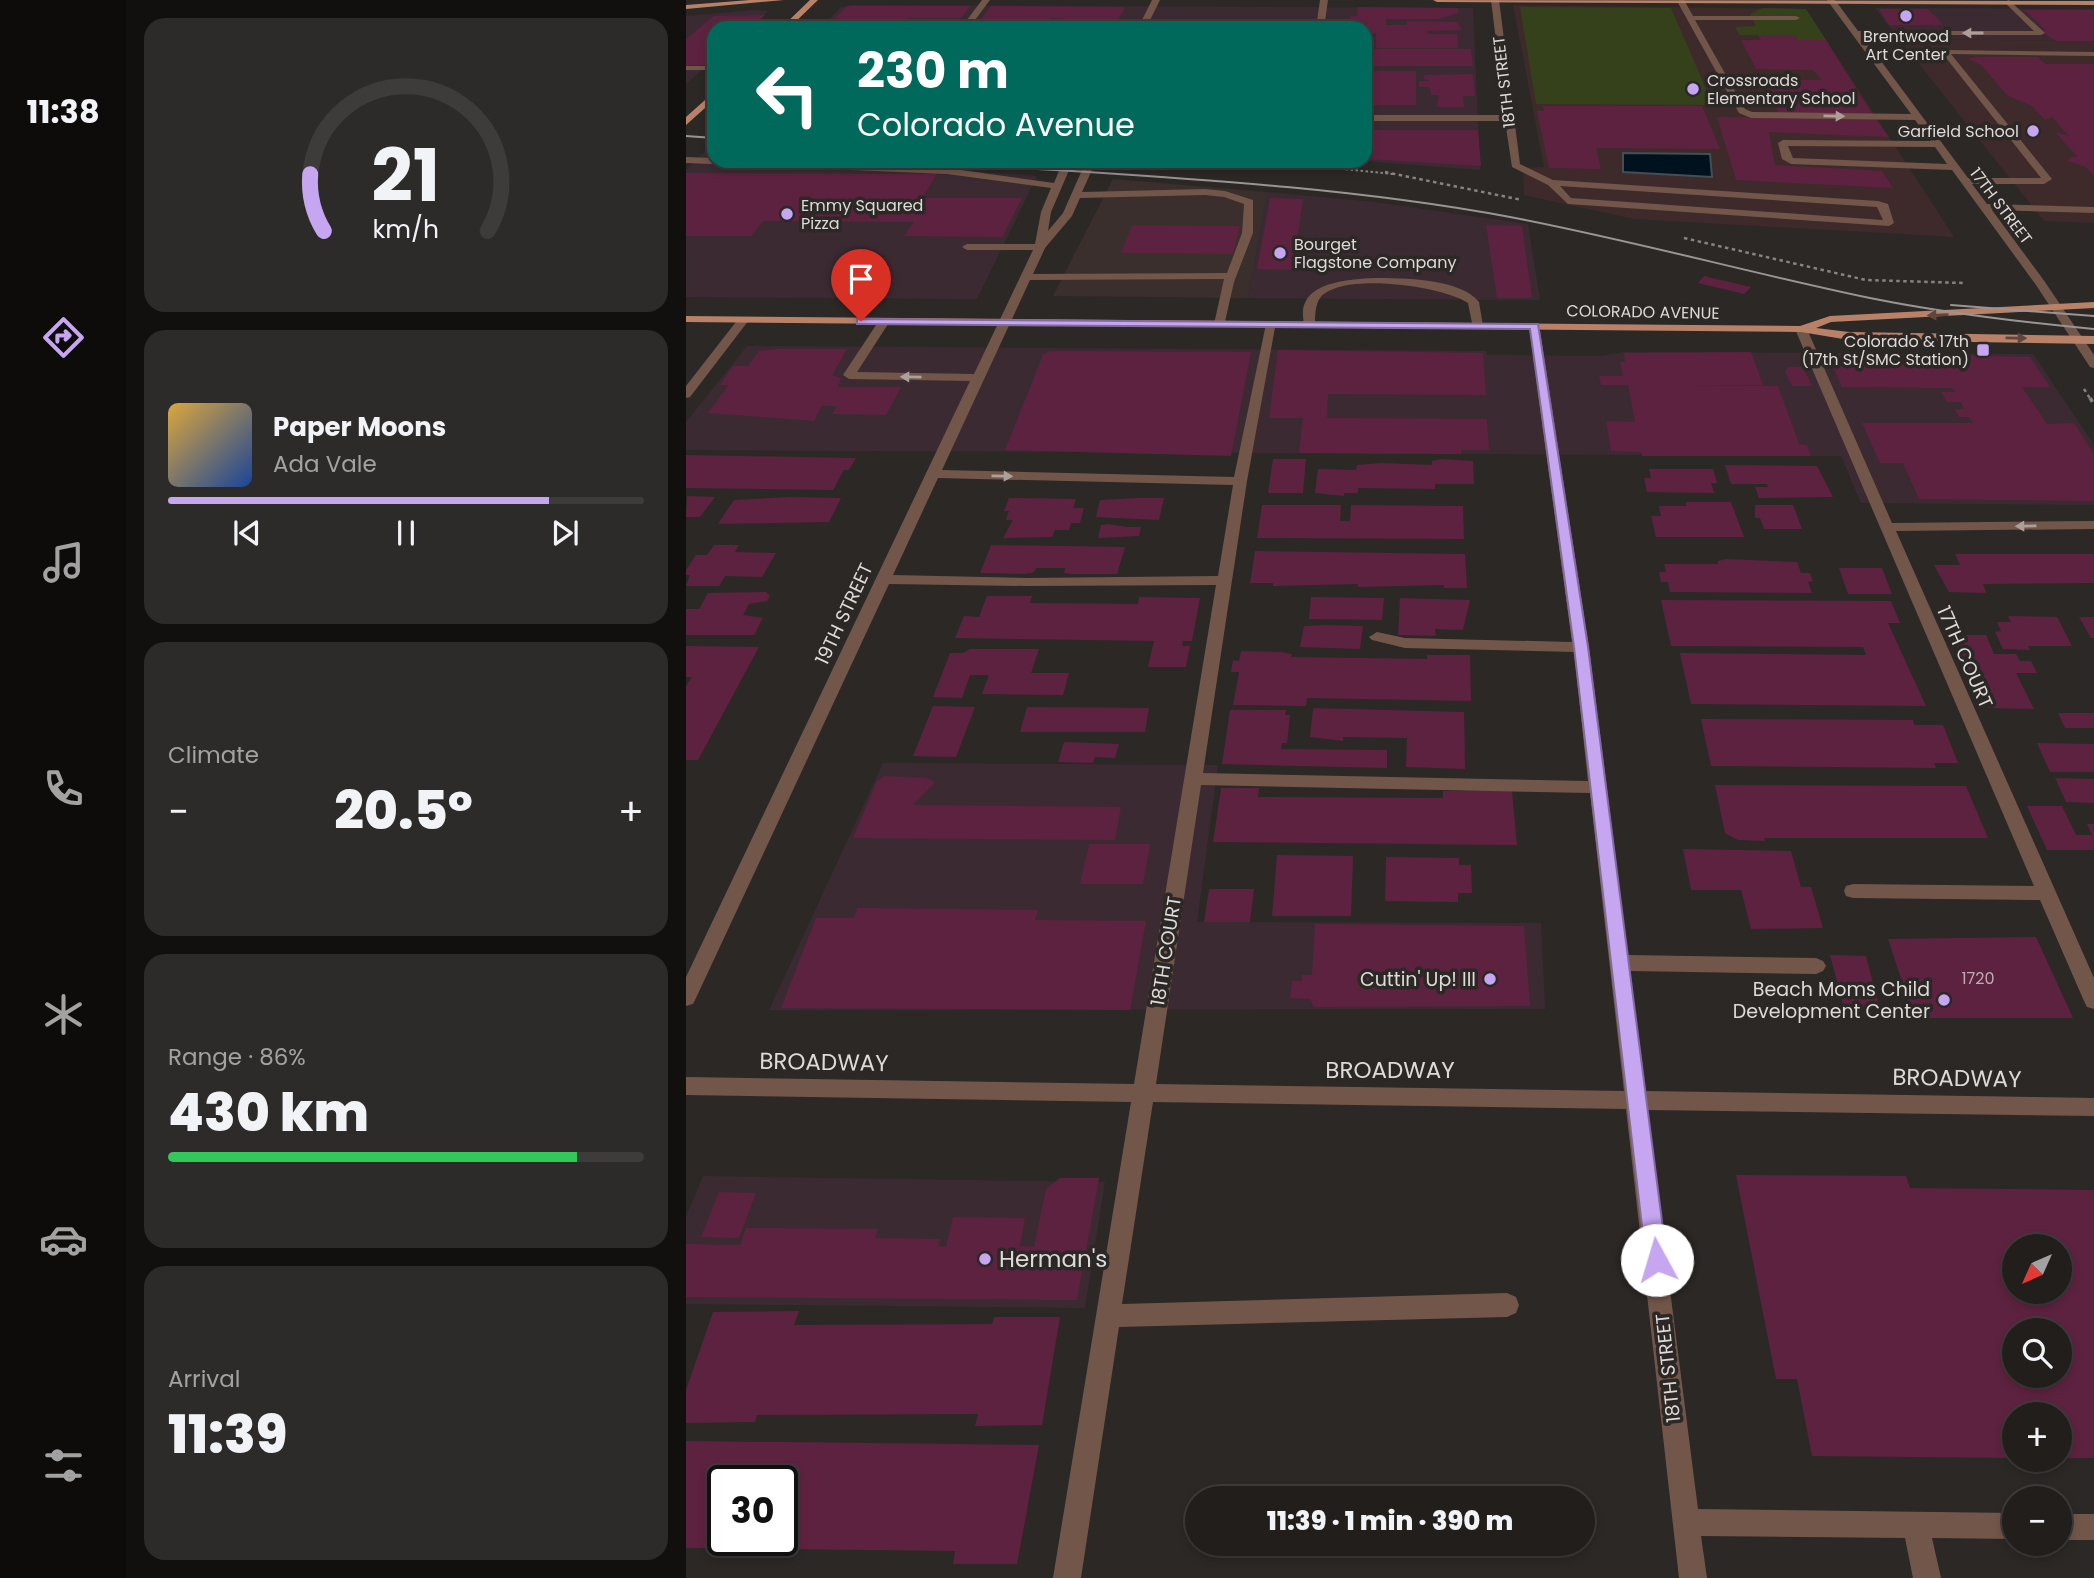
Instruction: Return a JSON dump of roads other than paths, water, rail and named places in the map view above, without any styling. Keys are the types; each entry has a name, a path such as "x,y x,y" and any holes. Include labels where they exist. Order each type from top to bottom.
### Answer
{"main road":[{"path":"686,7 780,0"},
{"path":"792,21 814,0"},
{"path":"1437,0 2094,3"},
{"path":"686,122 707,102"},
{"name":"COLORADO AVENUE","path":"1801,329 1830,319 2094,305"},
{"name":"COLORADO AVENUE","path":"686,319 1801,329 1849,336 2094,340"}],"street":[{"path":"970,21 986,0"},
{"path":"1146,21 1156,0"},
{"path":"1321,21 1324,0"},
{"name":"18TH STREET","path":"1495,0 1515,164 1551,183"},
{"name":"17TH STREET","path":"1832,0 2055,306 2094,364"},
{"path":"1681,1 1742,111 1751,115 1917,117"},
{"path":"1856,33 2041,33 2008,2"},
{"path":"1692,18 1796,18"},
{"path":"1870,51 2094,54"},
{"path":"1945,52 2047,179 1963,181"},
{"path":"686,68 707,68"},
{"path":"1372,118 1508,118"},
{"path":"1936,144 1783,143 1787,159 1791,161 1952,167"},
{"path":"686,160 707,161"},
{"path":"876,168 947,171 1057,186"},
{"name":"19TH STREET","path":"686,998 1006,323 1040,247 1046,212 1065,168"},
{"name":"19TH STREET","path":"1040,247 1068,214 1088,168"},
{"path":"1551,183 1878,204 1884,206 1889,223 1579,203 1568,201 1551,183"},
{"path":"1078,195 1205,192 1225,194 1249,202 1250,224 1242,256 1231,276 1220,324"},
{"path":"1982,207 2094,209"},
{"path":"967,247 1040,247"},
{"path":"1026,277 1231,276"},
{"path":"1309,325 1313,299 1332,285 1348,282 1429,283 1451,288 1465,294 1474,304 1477,326"},
{"path":"686,394 743,320"},
{"path":"884,321 849,375 979,378"},
{"name":"18TH COURT","path":"1067,1578 1111,1316 1143,1094 1240,481 1272,324"},
{"name":"18TH STREET","path":"1535,326 1581,647 1621,963 1693,1578"},
{"name":"17TH COURT","path":"1801,329 1885,527 2094,1001"},
{"path":"934,474 1240,481"},
{"path":"1885,527 2094,525"},
{"path":"884,579 1026,582 1225,580"},
{"path":"1377,637 1405,643 1581,647"},
{"path":"1193,779 1598,787"},
{"path":"1853,891 2047,893"},
{"path":"1621,963 1816,966"},
{"name":"BROADWAY","path":"686,1086 1143,1094 1635,1098 2094,1107"},
{"path":"1111,1316 1507,1305"},
{"path":"1686,1522 2002,1527"},
{"path":"1916,1525 1927,1578"},
{"path":"2072,1527 2094,1527"}],"water":[{"path":"1623,153 1710,154 1712,177 1623,172"}],"tram line":[{"path":"686,136 707,138"},
{"path":"1027,168 1291,187 1437,205 1555,226 1898,303 2094,329"},
{"path":"1951,305 2094,316"}],"place":[{"name":"Brentwood Art Center","path":"1906,16"},
{"name":"Crossroads Elementary School","path":"1693,89"},
{"name":"Garfield School","path":"2033,131"},
{"name":"Emmy Squared Pizza","path":"787,214"},
{"name":"Bourget Flagstone Company","path":"1280,253"},
{"name":"Colorado & 17th (17th St/SMC Station)","path":"1983,350"},
{"name":"Cuttin' Up! III","path":"1490,979"},
{"name":"Beach Moms Child Development Center","path":"1944,1000"},
{"name":"Herman's","path":"985,1259"}]}
